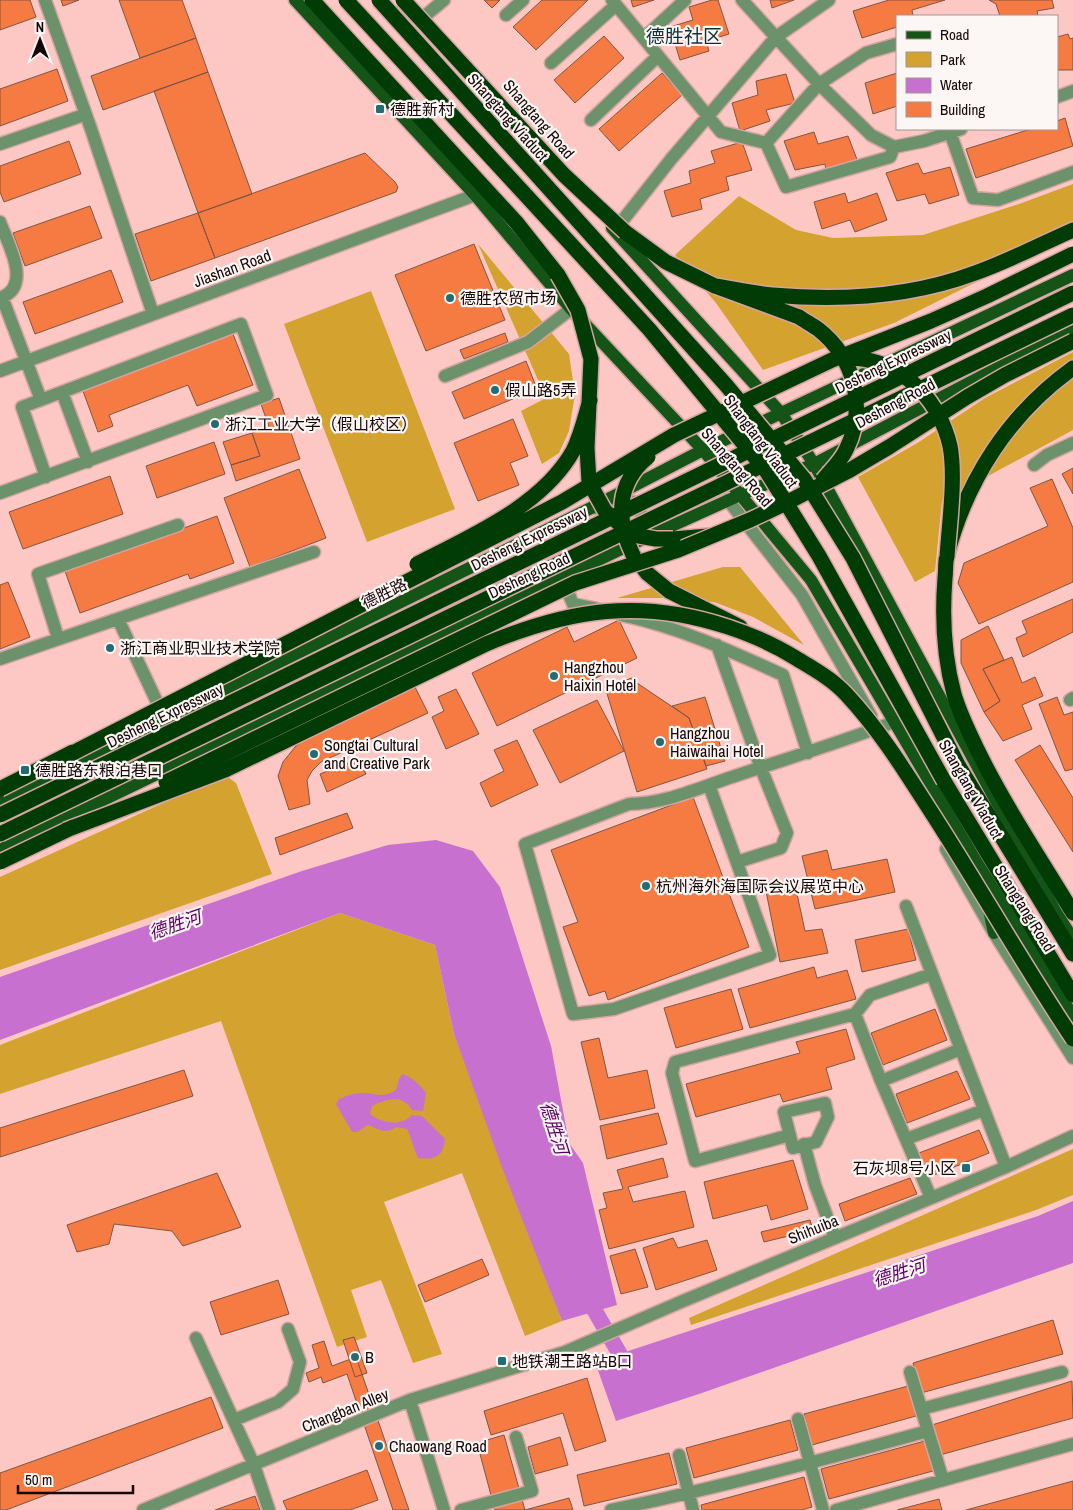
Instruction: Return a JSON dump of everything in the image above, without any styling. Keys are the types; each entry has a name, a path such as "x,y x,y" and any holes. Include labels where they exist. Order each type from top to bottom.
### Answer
{"highway":[{"path":"312,0 516,222 558,275 578,310 591,359 587,448 588,467 590,482 605,511 625,529 639,536 656,539 712,535"},
{"name":"Shangtang Viaduct","path":"346,0 650,329 767,472 819,556 944,781 1073,994"},
{"name":"Shangtang Viaduct","path":"379,0 726,385 804,479 853,558 958,765 1073,954"},
{"path":"403,0 564,175 625,232 666,262 715,286 799,317 818,329 830,341 849,366 853,377 856,416 846,450 817,486"},
{"path":"715,286 771,295 819,297 869,296 926,288 975,273 1073,230"},
{"path":"0,789 562,502 674,435 832,360 931,321 1073,254"},
{"name":"Desheng Expressway","path":"0,815 1073,293"},
{"path":"0,834 1073,315"},
{"path":"0,862 576,583 678,550 750,520 850,470 990,384 1073,340"},
{"path":"832,360 862,359 890,367 912,380 927,397 941,418 950,448 952,486 944,598 948,668 954,696 991,778 1073,913"},
{"path":"947,557 967,496 994,448 1016,419 1041,393 1073,368"},
{"path":"65,757 137,709 490,526 526,504 553,477 573,451 590,400"},
{"path":"674,435 642,462 627,483 623,497 621,517 625,538 633,554 648,574 668,591 780,648 822,674 844,692 868,719 897,759 1073,1039"},
{"path":"66,830 225,770 486,644 518,631 584,614 608,611 648,611 678,613 759,637"}],"main road":[{"name":"Shangtang Road","path":"294,0 475,195 571,309 703,450 811,580 979,866 1073,1016"},
{"name":"Shangtang Road","path":"413,0 615,230 780,413 814,464 1057,914 1073,939"},
{"path":"780,413 1073,275"},
{"name":"Desheng Road","path":"0,850 625,547 728,500 814,464 1005,364 1073,331"},
{"name":"德胜路","path":"0,800 592,508 703,450 780,413"},
{"path":"979,866 994,933"}],"street":[{"path":"45,0 91,128 153,314"},
{"path":"426,15 444,0"},
{"path":"506,15 523,0"},
{"path":"644,38 685,0"},
{"path":"742,0 818,84 871,136 894,148 956,131 973,198 998,200 1073,172"},
{"path":"615,230 672,158 776,37 829,0"},
{"path":"551,63 614,2 721,132 766,143"},
{"path":"766,143 818,84 866,53 896,44"},
{"path":"591,120 658,56"},
{"path":"1058,96 1073,91"},
{"path":"0,144 78,117"},
{"path":"766,143 786,187 890,157 894,148"},
{"name":"Jiashan Road","path":"0,371 475,195"},
{"path":"0,222 18,276 14,289 1,297 40,400"},
{"path":"445,376 528,342 571,309"},
{"path":"0,493 46,477 88,462 267,395 241,324 22,406 46,477"},
{"path":"62,392 88,462"},
{"path":"1034,465 1047,455 1073,443"},
{"path":"728,500 802,596 994,933 1073,1058"},
{"path":"592,508 633,502 650,529 625,547"},
{"path":"58,638 38,574 178,525"},
{"path":"0,658 314,552"},
{"path":"562,577 574,604 648,621 716,645 783,675 808,753"},
{"path":"118,618 165,719"},
{"path":"716,645 787,833 781,848 736,862"},
{"path":"709,785 770,955 614,1009 573,1014 525,844 629,804 646,804 709,785 808,753 894,722"},
{"path":"906,906 1006,1167"},
{"path":"790,1135 695,1161 672,1073 675,1062 855,1014 870,995 932,974"},
{"path":"855,1014 881,1081 931,1198"},
{"path":"881,1081 961,1049"},
{"path":"825,1103 828,1117 816,1142 804,1144 793,1148 784,1112 825,1103"},
{"path":"906,1139 984,1110"},
{"name":"Shihuiba","path":"565,1352 683,1300 1006,1167 1073,1136"},
{"path":"804,1144 814,1185 835,1238"},
{"path":"234,1420 278,1402 293,1389 300,1362 288,1329"},
{"path":"196,1338 254,1465 269,1510"},
{"name":"Changban Alley","path":"143,1510 410,1400 565,1352"},
{"path":"910,1372 943,1480"},
{"path":"921,1409 1062,1372"},
{"path":"410,1400 444,1510"},
{"path":"798,1419 823,1510"},
{"path":"611,1510 688,1494 810,1464 928,1431"},
{"path":"461,1510 532,1491 516,1437"},
{"path":"836,1510 1073,1444"},
{"path":"679,1455 692,1510"}],"green space":[{"path":"1073,184 1073,234 894,323 763,370 716,303 675,255 739,196 796,230 833,238 923,235 1019,204"},
{"path":"478,244 569,354 575,394 569,431 559,453 542,464 521,411 546,398"},
{"path":"371,291 455,509 367,542 284,324"},
{"path":"1073,352 1073,430 942,501 935,571 915,582 858,477 919,442 985,398"},
{"path":"723,567 740,567 804,645 753,617 714,602 664,598 617,598"},
{"path":"225,775 236,783 272,874 0,970 0,877"},
{"path":"340,913 435,945 454,1034 562,1321 525,1336 462,1173 384,1202 442,1354 413,1363 381,1280 351,1290 367,1337 337,1347 221,1021 0,1094 0,1045"},
{"path":"1073,1149 1073,1195 1036,1210 691,1325 689,1318"}],"water":[{"path":"436,840 473,851 500,887 551,1046 569,1143 583,1163 617,1305 562,1321 503,1170 454,1034 435,945 340,913 0,1040 0,977 302,871 388,845"},
{"path":"402,1074 416,1082 426,1093 423,1111 412,1110 404,1102 394,1099 372,1106 370,1114 380,1120 391,1122 402,1121 412,1115 422,1116 445,1139 442,1150 433,1158 418,1158 407,1129 396,1127 385,1131 368,1125 357,1132 352,1132 336,1104 339,1099 353,1094 383,1095 391,1093 396,1090"},
{"path":"1073,1201 1073,1263 699,1394 616,1421 595,1362 1038,1216"}],"building":[{"path":"0,0 30,0 36,17 0,30"},
{"path":"61,0 79,0 63,6"},
{"path":"119,0 182,0 196,38 140,58"},
{"path":"484,0 500,0 492,8"},
{"path":"542,0 588,0 536,50 513,27"},
{"path":"631,0 654,0 633,7"},
{"path":"718,0 729,34 706,41 709,51 680,60 670,27 693,20 689,7"},
{"path":"770,0 794,0 772,8"},
{"path":"889,0 945,0 912,10 913,15 896,15 896,27 862,38 853,11"},
{"path":"989,0 1052,0 1054,8 1037,11 1038,15 1000,15 996,4"},
{"path":"1068,34 1070,39 1073,38 1073,70 1058,70 1058,37"},
{"path":"604,36 624,58 575,103 554,80"},
{"path":"196,38 208,72 103,110 91,76"},
{"path":"57,69 68,101 0,126 0,89"},
{"path":"208,72 252,194 198,213 154,91"},
{"path":"662,73 682,95 619,151 599,129"},
{"path":"896,73 896,106 873,114 865,83"},
{"path":"786,74 795,103 766,110 770,121 740,131 732,103 758,95 756,81"},
{"path":"1065,118 1073,146 976,178 966,149 1028,130 1058,130 1058,121"},
{"path":"814,132 818,144 848,136 858,162 826,172 825,164 795,170 784,141"},
{"path":"69,141 81,174 4,202 0,192 0,166"},
{"path":"742,142 752,170 726,177 729,190 700,199 702,209 672,217 664,191 691,183 689,171 715,163 711,151"},
{"path":"365,153 395,182 398,187 396,192 215,258 198,213"},
{"path":"918,163 923,174 950,167 959,195 929,204 925,194 897,201 886,173"},
{"path":"845,193 848,203 877,193 887,220 855,232 850,220 822,229 814,202"},
{"path":"90,206 102,238 25,266 13,233"},
{"path":"198,213 215,258 151,281 135,234"},
{"name":"德胜农贸市场","path":"474,244 505,320 426,351 395,275"},
{"path":"111,270 123,302 35,334 23,302"},
{"path":"505,333 508,342 464,359 460,350"},
{"path":"233,334 253,385 197,406 188,385 109,415 113,426 98,432 83,391"},
{"name":"假山路5弄","path":"526,361 537,389 464,419 452,392"},
{"path":"279,398 300,459 236,481 231,465 260,456 252,433 269,427 261,404"},
{"path":"513,419 528,456 510,463 519,485 478,501 454,443"},
{"path":"252,433 260,456 231,465 223,442"},
{"path":"214,442 225,474 157,498 146,466"},
{"path":"1073,468 1073,494 1062,474"},
{"path":"299,469 326,538 250,567 224,498"},
{"path":"110,476 123,514 23,549 9,512"},
{"path":"1052,479 1073,528 1073,582 979,624 958,583 964,563 1048,526 1030,488"},
{"path":"217,516 234,563 190,579 188,574 80,613 65,571"},
{"path":"8,582 30,637 0,649 0,585"},
{"path":"1073,599 1073,632 1023,657 1016,638 1027,633 1022,621"},
{"path":"619,620 637,658 497,726 472,673 567,627 574,642"},
{"path":"988,626 1004,660 983,669 1000,701 984,712 961,663 961,640"},
{"path":"1012,657 1022,683 1035,677 1043,696 1022,705 1032,729 1003,741 984,712 1000,701 983,669"},
{"name":"Hangzhou Haiwaihai Hotel","path":"635,677 637,683 689,718 707,769 637,792 605,687"},
{"name":"Songtai Cultural and Creative Park","path":"415,687 428,713 321,762 312,771 307,780 310,804 289,810 278,776 283,762 295,747 306,738"},
{"path":"456,689 479,734 446,749 432,717 444,711 438,697"},
{"path":"705,697 725,761 706,766 689,718 672,706"},
{"path":"1057,697 1064,715 1073,712 1073,769 1065,771 1039,704"},
{"path":"597,700 624,751 560,783 533,730"},
{"path":"517,740 538,785 491,807 480,783 504,771 494,750"},
{"path":"1040,745 1073,798 1073,852 1015,760"},
{"path":"359,759 366,774 327,792 320,774"},
{"name":"杭州海外海国际会议展览中心","path":"693,797 749,947 608,1000 605,991 589,996 563,927 578,922 551,850"},
{"path":"347,813 353,828 280,855 275,838"},
{"path":"827,850 832,870 887,859 895,892 815,909 802,856"},
{"path":"794,880 805,931 822,929 828,953 780,962 765,886"},
{"path":"908,929 916,960 862,972 855,940"},
{"path":"814,967 817,978 847,970 856,999 750,1028 738,989"},
{"path":"731,989 743,1029 676,1048 664,1008"},
{"path":"935,1009 947,1040 883,1065 871,1033"},
{"path":"846,1029 855,1059 826,1068 832,1089 783,1102 780,1094 696,1117 686,1084 800,1053 796,1042"},
{"path":"599,1038 608,1078 647,1070 655,1108 600,1120 581,1042"},
{"path":"184,1070 193,1096 0,1157 0,1128"},
{"path":"957,1071 970,1099 907,1123 896,1094"},
{"path":"658,1113 667,1144 607,1159 600,1126"},
{"path":"979,1130 989,1153 929,1177 919,1153"},
{"path":"663,1158 668,1177 628,1187 633,1202 685,1191 694,1227 609,1249 599,1210 607,1208 603,1193 623,1189 617,1170"},
{"path":"793,1160 808,1209 771,1220 767,1205 713,1219 704,1182"},
{"path":"217,1173 241,1227 183,1246 172,1231 114,1224 109,1244 77,1252 67,1225"},
{"path":"910,1178 917,1194 845,1221 839,1204"},
{"path":"810,1220 813,1230 764,1242 761,1232"},
{"path":"673,1238 678,1248 707,1240 717,1270 656,1290 643,1248"},
{"path":"635,1249 648,1287 621,1294 610,1256"},
{"path":"482,1259 489,1275 425,1302 418,1285"},
{"path":"278,1280 289,1314 221,1335 210,1302"},
{"path":"1053,1320 1063,1354 921,1393 913,1363"},
{"name":"B","path":"354,1337 367,1373 355,1377 343,1340"},
{"name":"Chaowang Road","path":"324,1341 332,1366 356,1357 409,1510 393,1510 347,1374 323,1383 321,1377 309,1382 306,1373 319,1368 312,1345"},
{"path":"587,1378 606,1441 575,1451 563,1413 491,1435 484,1411"},
{"path":"1072,1381 1073,1418 940,1455 932,1425"},
{"path":"908,1386 916,1416 812,1445 804,1414"},
{"path":"211,1397 223,1428 6,1510 0,1510 0,1473"},
{"path":"790,1420 798,1450 694,1478 686,1448"},
{"path":"504,1435 525,1510 495,1510 477,1443"},
{"path":"560,1437 568,1465 535,1474 528,1447"},
{"path":"925,1441 933,1471 829,1499 821,1469"},
{"path":"669,1453 677,1484 584,1506 577,1475"},
{"path":"367,1470 378,1500 350,1510 287,1510 283,1501"},
{"path":"804,1477 812,1507 802,1510 702,1510 701,1505"},
{"path":"1073,1481 1073,1510 966,1510"},
{"path":"255,1496 260,1510 215,1510"},
{"path":"569,1498 573,1510 525,1510"},
{"path":"939,1499 942,1510 897,1510"}],"waterway":[{"name":"德胜河","path":"584,1292 622,1358 636,1367"}],"place":[{"name":"德胜新村","path":"380,109"},
{"name":"德胜农贸市场","path":"450,298"},
{"name":"假山路5弄","path":"495,390"},
{"name":"浙江工业大学（假山校区）","path":"215,424"},
{"name":"浙江商业职业技术学院","path":"110,648"},
{"name":"Hangzhou Haixin Hotel","path":"554,676"},
{"name":"Hangzhou Haiwaihai Hotel","path":"660,742"},
{"name":"Songtai Cultural and Creative Park","path":"314,754"},
{"name":"德胜路东粮泊巷口","path":"25,770"},
{"name":"杭州海外海国际会议展览中心","path":"646,886"},
{"name":"石灰坝8号小区","path":"966,1168"},
{"name":"B","path":"355,1357"},
{"name":"地铁潮王路站B口","path":"502,1361"},
{"name":"Chaowang Road","path":"379,1446"}],"district":[{"name":"德胜社区","path":"684,36"}]}
